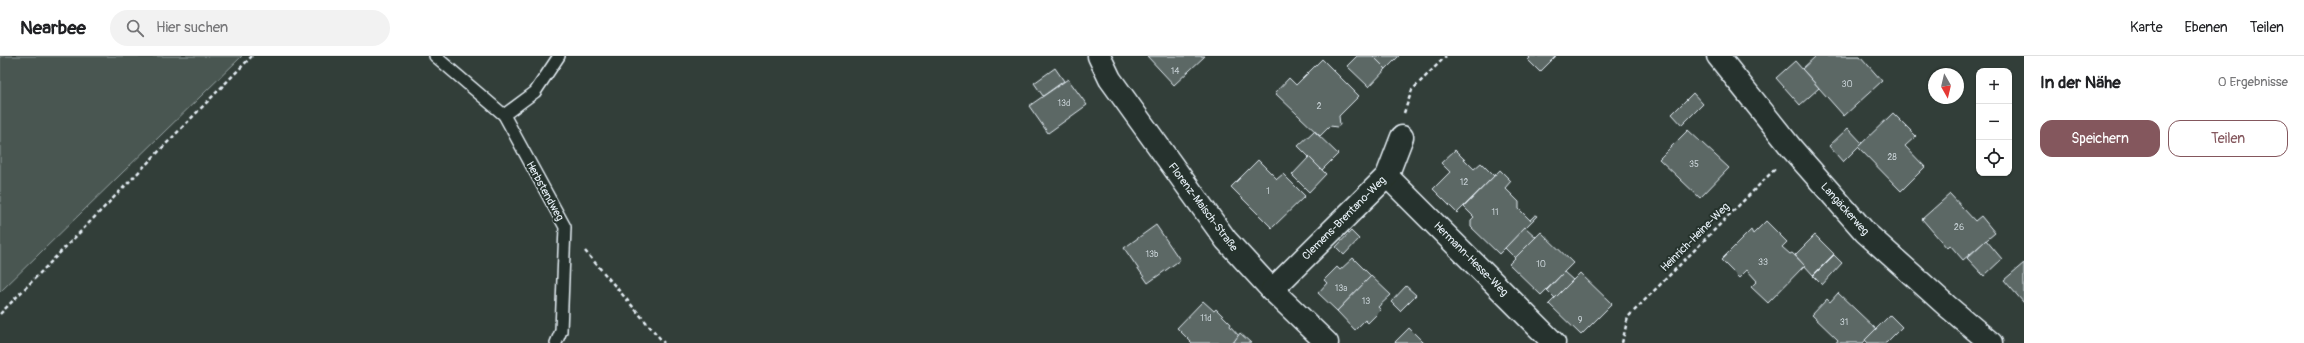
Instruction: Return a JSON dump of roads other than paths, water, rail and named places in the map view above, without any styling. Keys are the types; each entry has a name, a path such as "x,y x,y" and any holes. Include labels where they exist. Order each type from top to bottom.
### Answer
{"street":[{"name":"Florenz-Maisch-Straße","path":"1098,56 1110,79 1226,240 1272,290 1327,343"},
{"name":"Langäckerweg","path":"1718,56 1792,150 1865,232 1947,306 1991,343"},
{"name":"Clemens-Brentano-Weg","path":"1272,290 1387,176 1402,137"},
{"name":"Hermann-Hesse-Weg","path":"1387,176 1554,343"}],"lane":[{"name":"Herbstendweg","path":"435,56 504,115 565,227 561,331 556,343"},
{"path":"504,115 536,92 559,56"}]}
